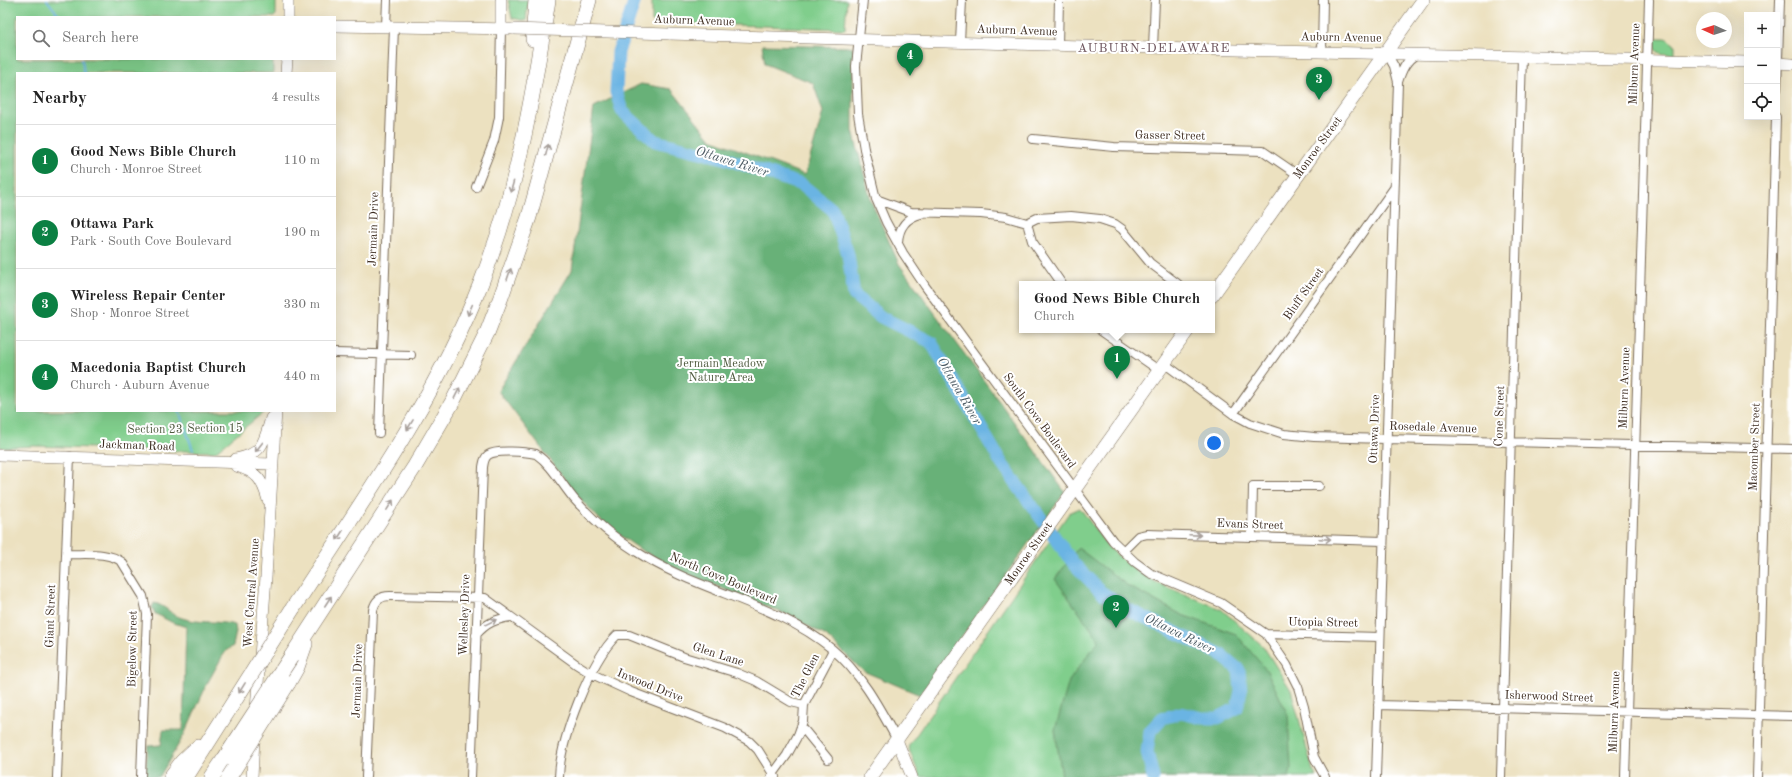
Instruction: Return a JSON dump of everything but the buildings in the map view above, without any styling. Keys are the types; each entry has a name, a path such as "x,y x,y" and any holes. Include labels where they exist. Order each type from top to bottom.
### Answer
{"highway":[{"path":"528,122 536,0"},
{"path":"186,777 410,425 460,333 481,283 502,224 517,170 528,122 548,0"},
{"path":"212,777 307,634 429,442 453,401 486,333 501,297 529,217 589,0"},
{"path":"229,777 288,683 303,654 307,634"},
{"path":"170,777 182,762 217,728"}],"main road":[{"name":"Monroe Street","path":"1215,292 1423,0"},
{"name":"Monroe Street","path":"870,777 1186,333"}],"street":[{"path":"288,0 288,16"},
{"name":"Jermain Drive","path":"379,433 390,27 387,0"},
{"path":"476,187 494,140 499,117 501,0"},
{"name":"South Cove Boulevard","path":"863,0 856,66 858,114 864,149 876,198 898,242 925,286 1072,494 1122,550 1150,573 1221,603 1266,634 1287,665 1298,687 1314,757 1324,777"},
{"path":"960,42 962,0"},
{"path":"1058,45 1059,0"},
{"path":"1153,48 1155,0"},
{"path":"1322,51 1323,0"},
{"name":"Milburn Avenue","path":"1625,777 1649,0"},
{"path":"1778,48 1780,0"},
{"name":"Auburn Avenue","path":"336,26 501,30 514,29 1153,48 1386,52 1744,62"},
{"name":"Ottawa Drive","path":"1376,777 1398,82 1394,66 1386,52"},
{"name":"Ottawa Drive","path":"1398,82 1403,68 1412,57 1419,53"},
{"name":"Cone Street","path":"1501,777 1522,56"},
{"path":"286,60 286,72"},
{"path":"1780,63 1792,64"},
{"name":"Macomber Street","path":"1757,777 1776,120"},
{"name":"Gasser Street","path":"1034,139 1114,147 1263,151 1298,175"},
{"name":"Bluff Street","path":"1233,414 1394,188"},
{"path":"876,198 911,212 981,214 1006,217 1027,223 1037,218 1071,216 1100,219 1115,224 1122,229 1150,263 1174,281"},
{"path":"898,242 899,234 907,220 913,216 924,213"},
{"path":"1027,223 1032,242 1060,281"},
{"name":"Rosedale Avenue","path":"1106,333 1233,414 1250,423 1284,434 1314,437 1792,449"},
{"path":"336,353 411,355"},
{"path":"222,462 244,458 258,450 263,445 274,412"},
{"name":"West Central Avenue","path":"252,777 273,464 274,412"},
{"name":"North Cove Boulevard","path":"488,456 494,452 536,454 542,458 574,500 602,528 637,552 685,578 746,602 786,620 809,632 833,650 855,672 871,694 897,740 912,777"},
{"name":"Jackman Road","path":"0,455 70,456 273,464"},
{"name":"Giant Street","path":"57,777 70,456"},
{"name":"Wellesley Drive","path":"471,777 484,460 488,456"},
{"path":"222,462 244,468 255,474 264,486 270,508"},
{"path":"1252,537 1253,486 1319,486"},
{"name":"Evans Street","path":"1122,550 1138,536 1147,534 1383,541"},
{"name":"Bigelow Street","path":"66,554 107,555 118,559 122,562 143,596 147,614 141,777"},
{"name":"Jermain Drive","path":"366,777 373,610 374,605 380,598 390,596"},
{"name":"Inwood Drive","path":"390,596 485,598 592,674 631,692 737,734 749,741 758,750 773,776"},
{"path":"476,635 484,626 491,622 500,618 511,617"},
{"name":"Utopia Street","path":"1266,634 1380,637"},
{"name":"Glen Lane","path":"592,674 601,654 611,641 617,635 629,635 684,657 737,673 756,681 791,702 804,705"},
{"name":"The Glen","path":"773,776 787,755 801,726 804,705 833,650"},
{"path":"559,777 563,748 571,721 579,699 592,674"},
{"name":"Isherwood Street","path":"1378,705 1792,716"},
{"path":"801,726 828,759"}],"green space":[{"path":"0,0 276,0 275,16 16,16 16,60 273,60 273,72 16,72 16,412 264,412 215,452 34,446 0,448"},
{"path":"508,0 528,0 526,21 512,18"},
{"path":"652,0 847,0 845,29 652,22"},
{"path":"1655,38 1666,38 1675,45 1675,54 1665,54 1657,51"},
{"name":"Jermain Meadow Nature Area","path":"762,45 853,47 853,131 871,201 899,264 1065,492 920,695 863,671 826,636 790,616 682,572 641,550 604,524 576,494 498,391 572,270 594,107 641,84 671,89 711,139 805,175 823,112 813,83 765,64"},
{"path":"1080,508 1107,546 1135,570 1159,584 1221,609 1263,646 1291,690 1313,771 1317,777 920,777 908,747 1069,513"},
{"path":"1078,548 1128,586 1182,615 1236,634 1267,671 1288,715 1291,769 1289,777 1062,777 1055,730 1069,681 1099,640 1055,579"},
{"path":"154,603 178,617 188,620 235,625 236,632 233,646 227,650 222,657 208,682 184,735 160,776 145,777 148,746 161,745 163,730 183,730 186,627 171,622 154,613 152,607"}],"waterway":[{"path":"47,0 59,16"},
{"name":"Ottawa River","path":"635,0 618,52 616,92 622,111 655,141 724,158 802,185 833,210 848,254 854,295 881,317 931,342 1002,464 1074,564 1101,592 1127,609 1220,654 1239,670 1241,691 1237,708 1218,718 1202,718 1181,713 1162,718 1150,731 1147,752 1153,777"},
{"path":"82,60 84,72"},
{"path":"179,412 193,450"}],"place":[{"name":"Macedonia Baptist Church","path":"910,76"},
{"name":"Wireless Repair Center","path":"1319,100"},
{"name":"Good News Bible Church","path":"1117,379"},
{"name":"Ottawa Park","path":"1116,628"}],"district":[{"name":"AUBURN-DELAWARE","path":"1154,48"}],"park label":[{"name":"Section 15","path":"215,429"},
{"name":"Section 23","path":"155,430"}]}
